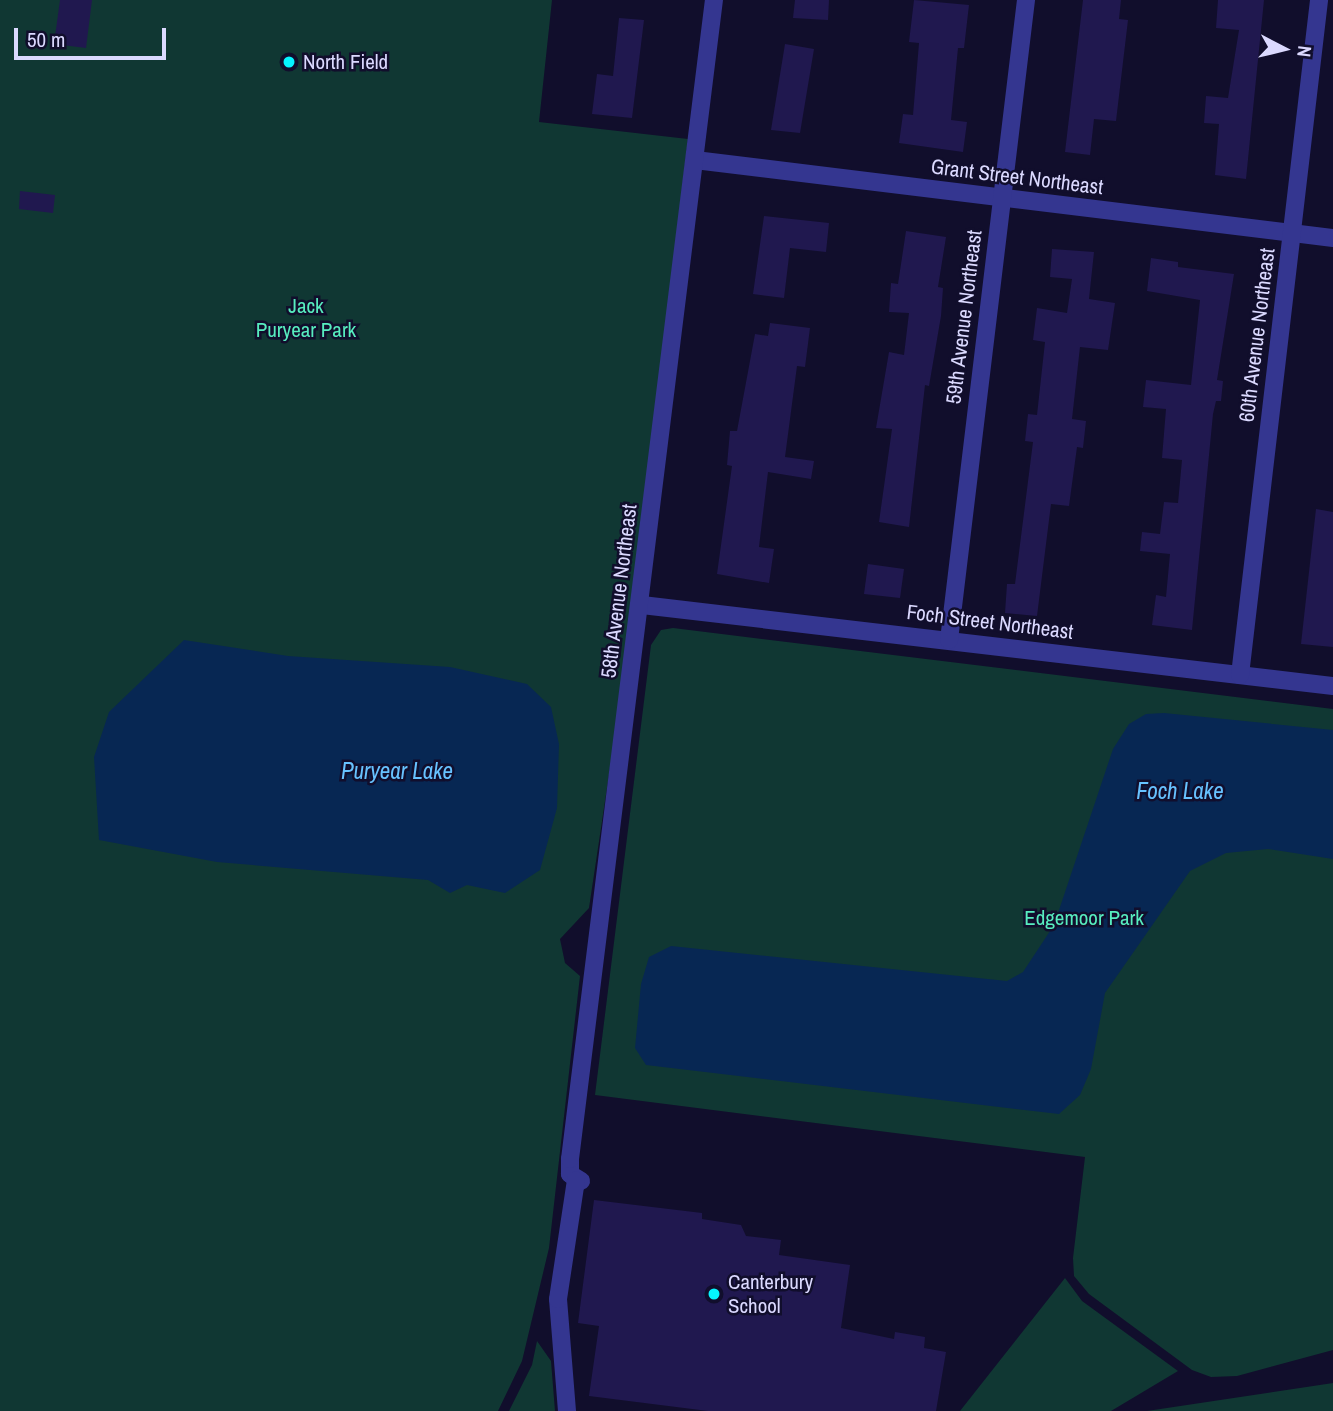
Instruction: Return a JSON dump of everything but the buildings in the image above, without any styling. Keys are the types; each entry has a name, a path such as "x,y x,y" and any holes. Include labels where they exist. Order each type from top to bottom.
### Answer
{"street":[{"name":"58th Avenue Northeast","path":"567,1411 558,1300 578,1181 570,1174 570,1159 642,604 714,0"},
{"name":"59th Avenue Northeast","path":"949,640 1026,0"},
{"name":"60th Avenue Northeast","path":"1240,675 1319,0"},
{"name":"Grant Street Northeast","path":"695,160 1333,238"},
{"name":"Foch Street Northeast","path":"642,604 1333,686"}],"green space":[{"name":"Jack Puryear Park","path":"0,0 552,0 539,122 688,139 623,681 589,908 560,939 565,963 580,976 549,1248 522,1361 498,1411 0,1411"},
{"name":"Edgemoor Park","path":"673,628 1333,709 1333,1350 1237,1376 1211,1377 1192,1370 1089,1294 1074,1276 1073,1258 1085,1157 595,1095 651,645 661,630"},
{"path":"1065,1278 1082,1301 1178,1371 1111,1411 960,1411"},
{"path":"537,1341 551,1361 555,1411 509,1411 532,1365"},
{"path":"1333,1383 1333,1411 1147,1411"}],"water":[{"name":"Puryear Lake","path":"184,640 288,656 450,667 527,684 551,707 559,744 557,808 540,870 505,893 467,885 450,893 428,880 217,862 99,840 94,757 109,712"},
{"name":"Foch Lake","path":"1164,713 1333,730 1333,859 1268,849 1226,853 1190,871 1105,993 1091,1069 1080,1095 1059,1114 646,1065 635,1048 641,984 649,957 671,946 1007,981 1023,972 1054,925 1113,749 1129,724 1146,714"}],"place":[{"name":"North Field","path":"289,62"},
{"name":"Canterbury School","path":"714,1294"}]}
